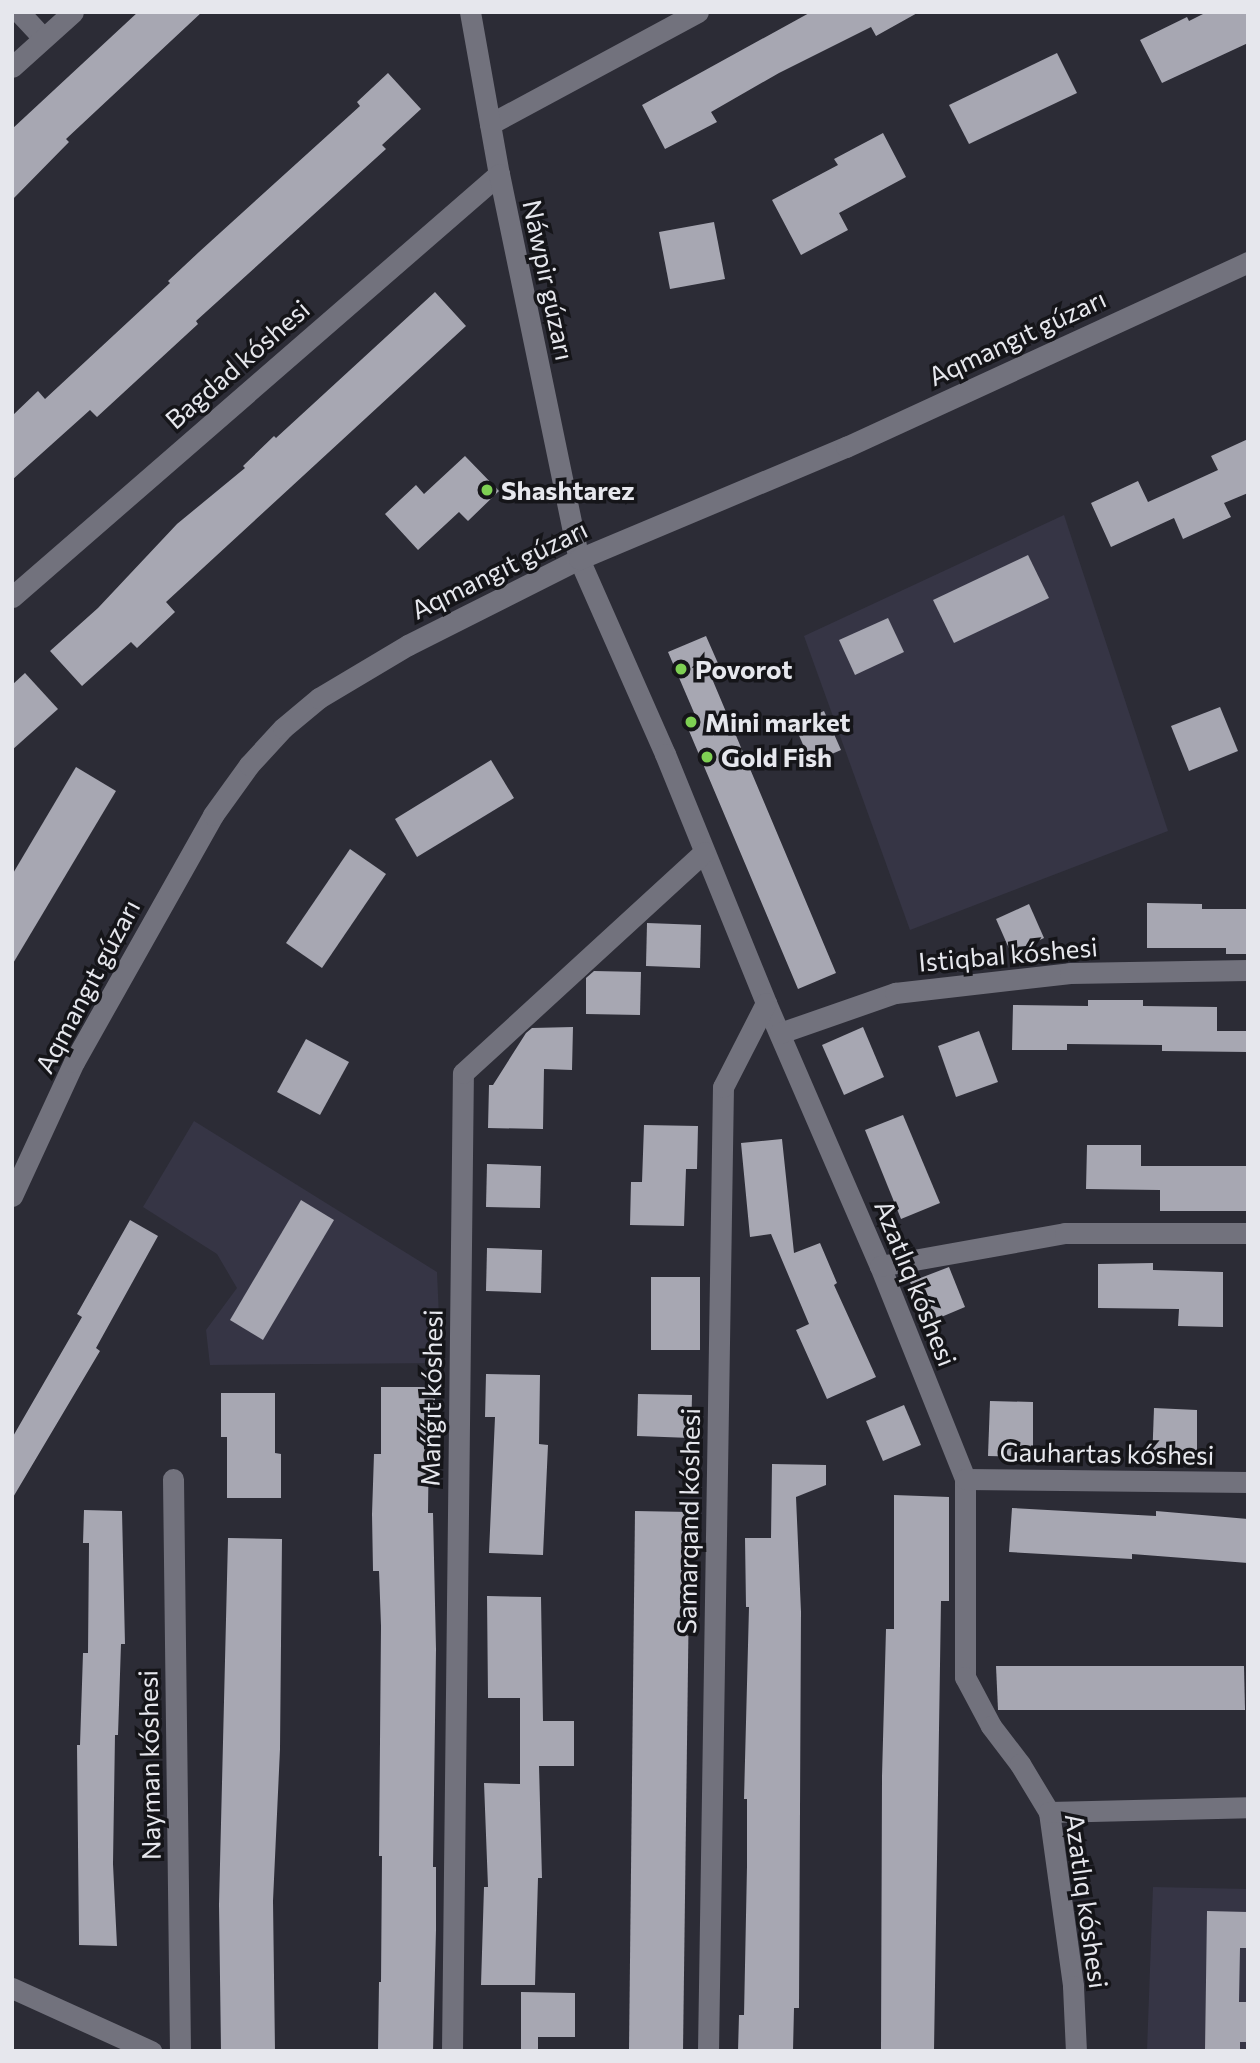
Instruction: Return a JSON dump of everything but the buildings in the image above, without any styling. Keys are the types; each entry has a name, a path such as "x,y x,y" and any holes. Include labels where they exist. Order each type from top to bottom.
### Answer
{"street":[{"path":"19,12 43,38"},
{"path":"12,67 73,12"},
{"name":"Náwpir gúzarı","path":"470,12 489,124 579,559"},
{"path":"489,124 698,12"},
{"name":"Bagdad kóshesi","path":"12,597 499,174"},
{"name":"Aqmangıt gúzarı","path":"13,1192 74,1062 190,854 249,765 284,728 319,698 408,645 579,559 846,447 1248,262"},
{"name":"Azatlıq kóshesi","path":"579,559 665,754 766,1003 880,1266 965,1479 965,1677 990,1726 1020,1764 1049,1812 1073,1986 1076,2051"},
{"name":"Mańǵıt kóshesi","path":"452,2051 463,1073 704,852"},
{"name":"Istiqbal kóshesi","path":"780,1033 895,993 1070,973 1248,970"},
{"name":"Samarqand kóshesi","path":"708,2051 723,1087 766,1003"},
{"path":"880,1266 1065,1233 1248,1233"},
{"name":"Nayman kóshesi","path":"173,1479 180,2051"},
{"name":"Gauhartas kóshesi","path":"965,1479 1248,1482"},
{"path":"1049,1812 1248,1807"},
{"path":"12,1988 151,2051"}],"shaded area":[{"path":"1064,515 1168,831 910,930 804,636"},
{"path":"194,1121 437,1272 441,1363 210,1365 206,1330 237,1288 217,1254 143,1207"},
{"path":"1153,1887 1248,1889 1248,2051 1147,2051"}],"place":[{"name":"Shashtarez","path":"487,490"},
{"name":"Povorot","path":"681,669"},
{"name":"Mini market","path":"691,722"},
{"name":"Gold Fish","path":"707,757"}]}
